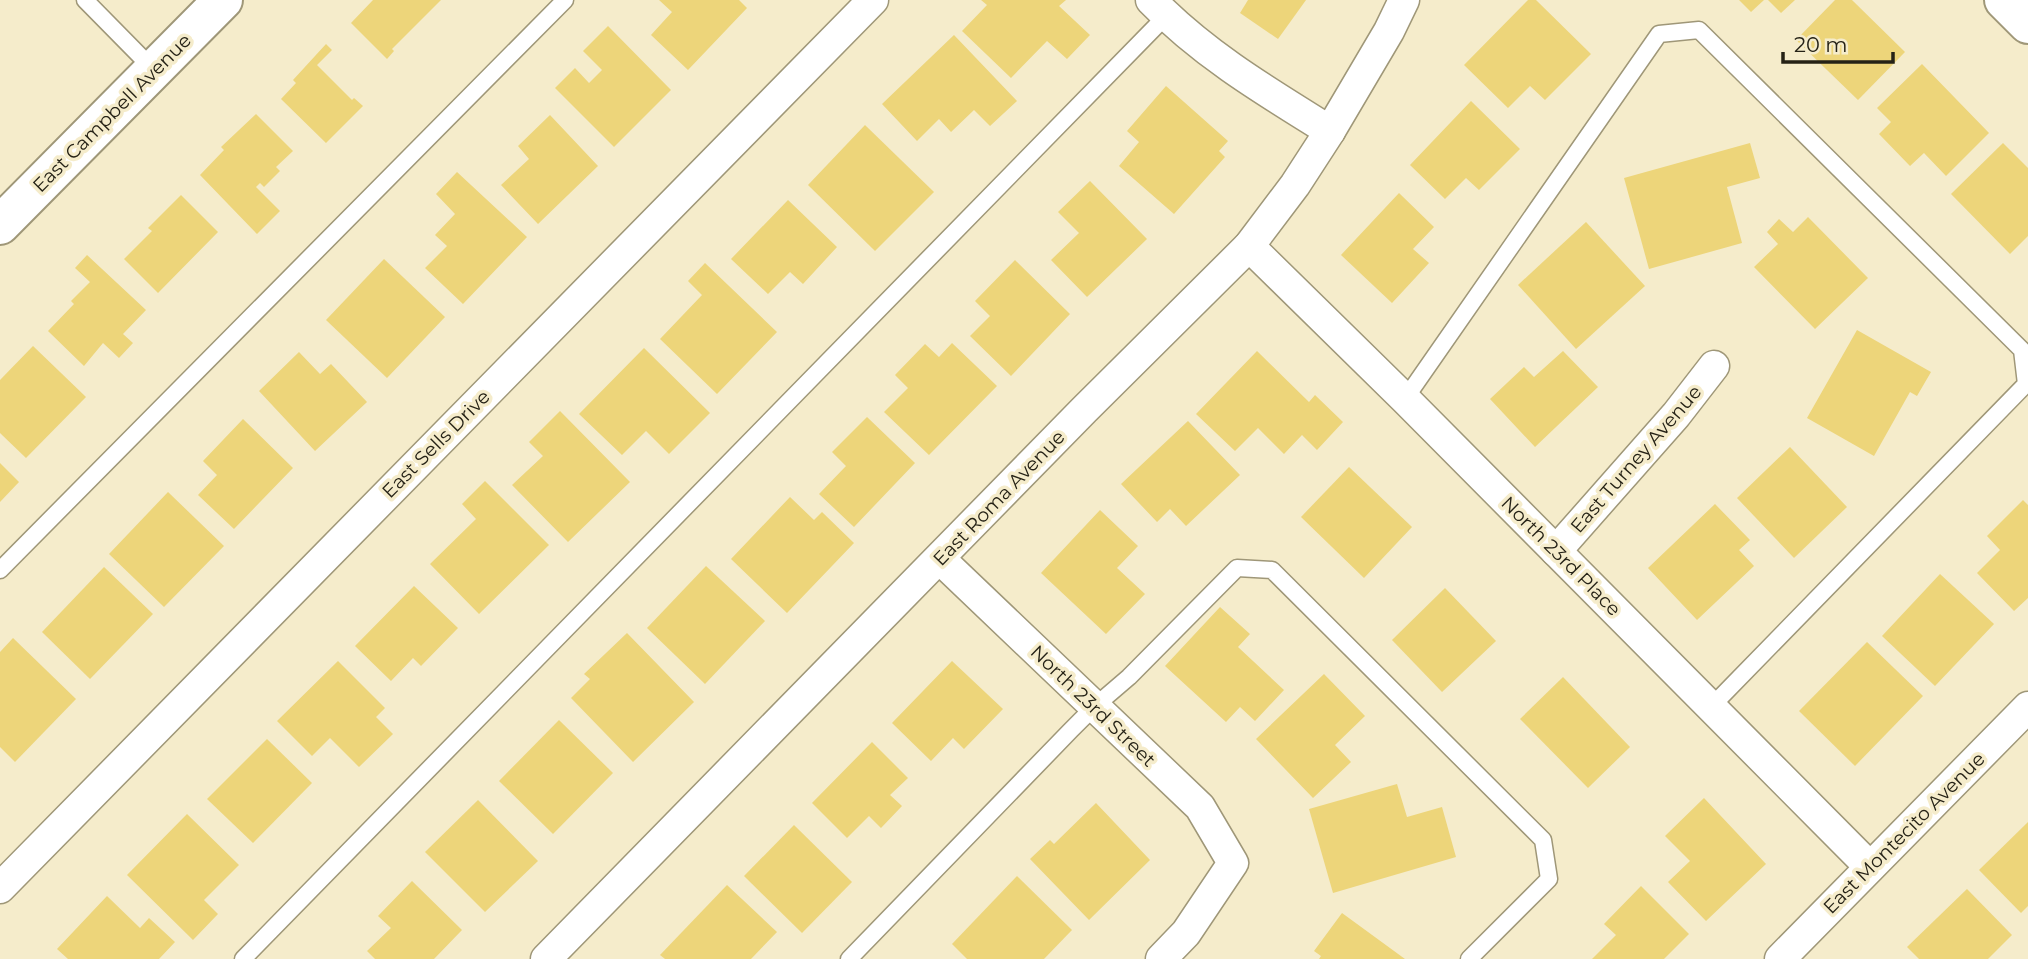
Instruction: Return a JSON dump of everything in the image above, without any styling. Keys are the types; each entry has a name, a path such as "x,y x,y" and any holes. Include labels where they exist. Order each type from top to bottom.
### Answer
{"street":[{"name":"East Campbell Avenue","path":"0,225 223,0"},
{"name":"East Sells Drive","path":"0,888 873,0"},
{"name":"East Roma Avenue","path":"546,959 1084,410 1250,246 1295,186 1330,131 1389,31 1404,0"},
{"path":"2004,0 2028,24"},
{"path":"1158,8 1238,74 1330,131"},
{"name":"North 23rd Place","path":"1250,246 1870,867"},
{"name":"East Turney Avenue","path":"1556,551 1676,415 1714,366"},
{"name":"North 23rd Street","path":"940,559 1199,807 1233,863 1186,933 1161,959"},
{"name":"East Montecito Avenue","path":"1780,959 2028,707"}],"lane":[{"path":"85,0 154,71"},
{"path":"0,570 565,0"},
{"path":"243,959 1158,8"},
{"path":"1405,399 1659,34 1699,30 2022,350 2026,384 1711,706"},
{"path":"849,959 1094,707 1129,677 1237,568 1272,570 1543,840 1549,879 1469,959"}],"building":[{"path":"373,0 441,0 392,49 394,51 387,59 351,23"},
{"path":"659,0 739,0 747,8 688,70 651,35 672,12"},
{"path":"981,0 1066,0 1059,6 1090,35 1067,59 1047,41 1011,78 962,31 987,5"},
{"path":"1248,0 1306,0 1278,39 1240,13"},
{"path":"1528,0 1536,0 1591,54 1545,100 1530,86 1508,108 1464,65"},
{"path":"1739,0 1764,0 1751,12"},
{"path":"1768,0 1795,0 1781,13"},
{"path":"1835,0 1852,0 1905,52 1858,100 1796,40"},
{"path":"608,26 671,90 614,147 555,88 575,68 589,83 602,70 583,51"},
{"path":"954,35 1017,101 990,126 974,110 951,132 939,119 917,141 882,104"},
{"path":"326,44 332,50 317,65 352,100 354,98 363,106 326,143 281,99 296,83 293,80"},
{"path":"1922,64 1989,133 1946,176 1924,153 1910,166 1879,134 1891,122 1877,108"},
{"path":"1166,86 1228,141 1219,151 1225,157 1174,214 1119,166 1139,142 1127,131"},
{"path":"1471,101 1520,149 1479,190 1466,178 1445,199 1410,165"},
{"path":"256,114 293,151 276,167 280,171 264,187 260,183 256,187 280,211 257,234 200,175 224,150 221,147"},
{"path":"550,115 598,166 538,224 501,185 529,159 518,146"},
{"path":"865,125 934,192 875,251 808,185"},
{"path":"1750,143 1760,178 1727,187 1742,243 1649,269 1624,178"},
{"path":"2003,143 2028,168 2028,236 2010,254 1951,194"},
{"path":"457,172 527,237 463,304 425,268 447,246 435,235 455,214 436,194"},
{"path":"1090,181 1147,239 1087,297 1051,260 1079,233 1058,212"},
{"path":"1399,193 1434,227 1413,249 1429,263 1392,303 1341,255"},
{"path":"181,195 218,232 158,293 124,259 152,231 148,228"},
{"path":"788,200 837,247 803,284 790,272 768,294 731,259"},
{"path":"1808,217 1868,278 1815,329 1754,267 1778,244 1767,232 1779,219 1793,232"},
{"path":"1586,222 1645,286 1576,349 1518,285"},
{"path":"87,255 146,310 123,334 133,343 119,358 103,343 84,366 48,331 74,304 71,301 90,282 75,268"},
{"path":"384,259 445,317 387,378 326,320"},
{"path":"1015,260 1070,314 1011,376 970,336 990,316 975,301"},
{"path":"705,263 777,332 717,394 660,339 702,295 688,281"},
{"path":"1857,330 1931,372 1917,396 1910,392 1874,456 1807,418"},
{"path":"952,343 997,386 929,455 884,412 908,388 895,375 925,344 939,357"},
{"path":"33,346 86,397 26,458 0,433 0,380"},
{"path":"644,348 710,413 669,454 646,431 622,455 579,414"},
{"path":"1257,351 1309,402 1315,395 1343,422 1317,450 1302,435 1284,454 1258,428 1235,451 1196,414"},
{"path":"1563,351 1598,387 1535,447 1490,399 1524,367 1534,377"},
{"path":"299,352 320,374 331,364 367,402 315,451 259,391"},
{"path":"560,411 630,482 568,542 512,485 543,456 529,442"},
{"path":"867,417 915,463 854,527 819,494 846,466 832,452"},
{"path":"243,419 293,468 234,529 198,495 217,475 203,461"},
{"path":"1188,421 1240,475 1186,526 1170,509 1157,522 1121,484"},
{"path":"1790,447 1847,507 1794,558 1737,498"},
{"path":"0,463 19,482 0,502"},
{"path":"1349,467 1412,527 1364,578 1301,517"},
{"path":"485,481 549,545 479,614 430,564 476,519 462,504"},
{"path":"168,492 224,546 164,607 109,554"},
{"path":"790,497 814,520 822,512 854,543 787,613 731,559"},
{"path":"2023,500 2028,505 2028,598 2014,611 1977,573 2000,550 1987,536"},
{"path":"1715,504 1750,540 1739,550 1754,566 1697,620 1648,568"},
{"path":"1100,510 1138,546 1117,568 1145,594 1106,634 1041,573"},
{"path":"706,566 765,621 705,684 647,628"},
{"path":"104,567 153,614 90,679 42,632"},
{"path":"1940,574 1994,624 1935,686 1882,636"},
{"path":"414,586 458,628 421,666 413,658 391,681 355,646"},
{"path":"1445,588 1496,641 1442,692 1392,640"},
{"path":"1220,607 1250,634 1238,647 1284,690 1255,721 1240,707 1226,722 1165,666"},
{"path":"627,633 694,702 633,762 571,698 590,679 584,674"},
{"path":"13,638 76,699 15,762 0,747 0,652"},
{"path":"1867,642 1923,696 1855,766 1799,711"},
{"path":"338,661 385,708 376,717 393,734 359,767 330,738 312,756 277,721"},
{"path":"952,661 1003,709 964,749 953,738 931,761 892,723"},
{"path":"1324,674 1365,716 1335,745 1351,762 1313,798 1256,739"},
{"path":"1563,677 1630,747 1588,788 1520,719"},
{"path":"559,720 613,773 553,834 499,781"},
{"path":"267,739 312,783 253,843 207,799"},
{"path":"872,742 908,778 890,795 902,806 881,828 869,816 847,838 812,803"},
{"path":"1397,784 1407,817 1442,807 1456,857 1333,893 1309,809"},
{"path":"1704,798 1766,864 1706,921 1668,882 1690,861 1665,836"},
{"path":"478,800 538,861 485,912 425,852"},
{"path":"1096,803 1150,860 1089,920 1030,859 1050,840 1054,844"},
{"path":"187,814 239,865 204,900 218,914 193,940 127,875"},
{"path":"2028,822 2028,906 2021,913 1979,870"},
{"path":"794,825 852,882 802,933 744,876"},
{"path":"1017,876 1072,930 1044,959 967,959 952,944"},
{"path":"412,881 462,930 434,959 375,959 367,951 391,928 378,916"},
{"path":"727,885 777,932 751,959 665,959 660,955"},
{"path":"1641,886 1689,934 1664,959 1592,959 1616,935 1604,924"},
{"path":"1967,889 2012,935 1988,959 1919,959 1907,947"},
{"path":"107,896 140,928 149,918 175,942 159,959 68,959 57,949"},
{"path":"1342,913 1405,959 1319,959 1321,956 1314,951"}]}
